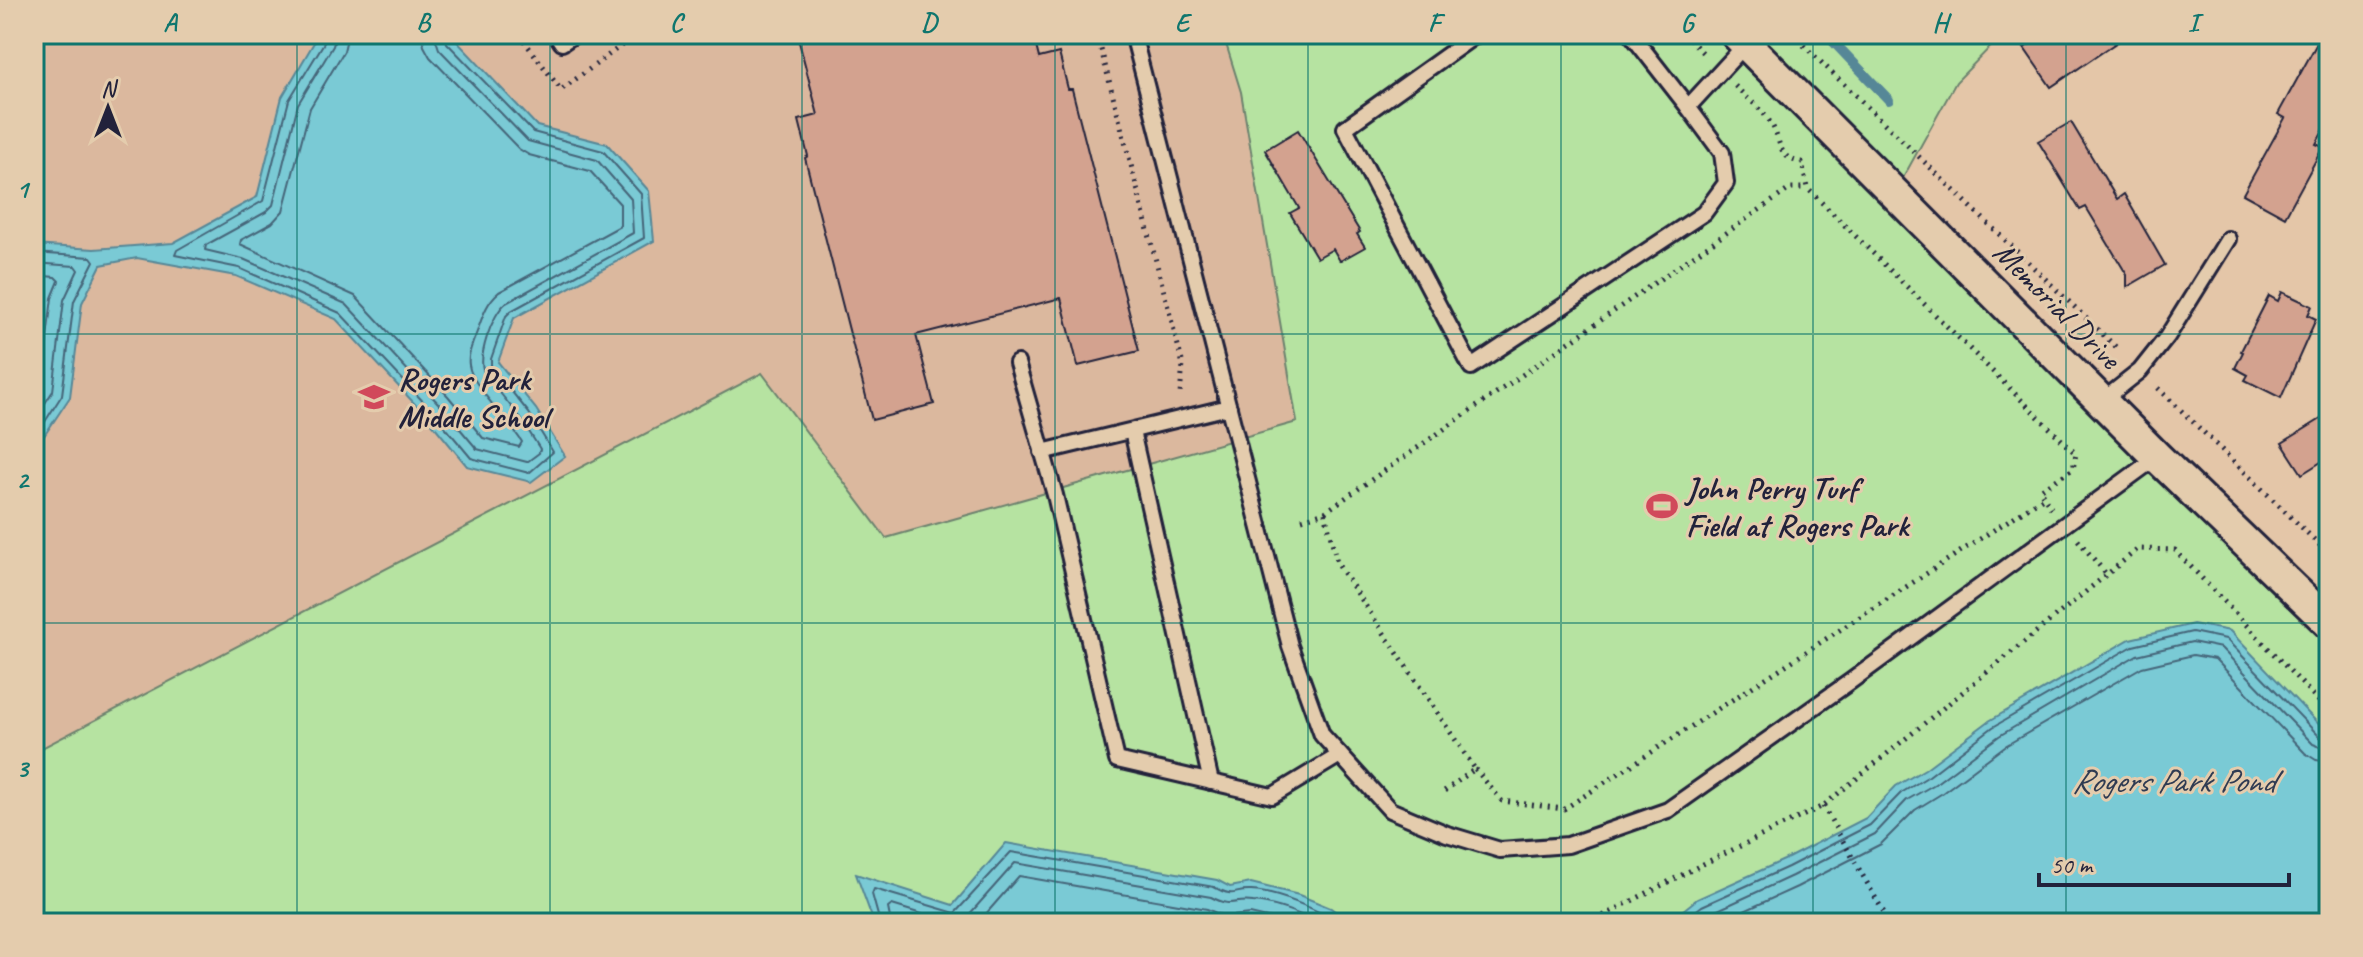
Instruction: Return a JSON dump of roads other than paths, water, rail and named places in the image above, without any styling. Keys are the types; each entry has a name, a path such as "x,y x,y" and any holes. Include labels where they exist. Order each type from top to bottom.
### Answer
{"street":[{"name":"Memorial Drive","path":"1741,39 2157,457 2329,623"}],"lane":[{"path":"556,34 562,43 575,34"},
{"path":"1133,34 1290,646 1322,735 1390,810 1447,834 1500,850 1568,845 1668,810 1851,681 2157,457"},
{"path":"1477,34 1345,128 1471,367 1704,213 1726,183 1722,153 1631,34"},
{"path":"1688,107 1721,71 1741,39"},
{"path":"2102,401 2140,371 2167,337 2228,239"},
{"path":"1017,363 1055,495 1117,760 1272,796 1340,755"},
{"path":"1042,452 1229,407"},
{"path":"1132,431 1211,782"}],"water":[{"path":"319,34 450,34 537,126 607,144 649,191 654,241 514,318 498,362 536,409 565,456 531,482 467,466 426,416 336,319 236,276 137,258 101,265 82,303 70,397 34,451 34,245 94,249 173,243 257,197 282,97"},
{"name":"Rogers Park Pond","path":"2193,624 2230,631 2329,735 2329,923 1667,923 1697,899 1784,860 1866,818 1896,786 1925,769 1989,721 2130,639"},
{"path":"1006,843 1217,880 1230,887 1251,883 1299,895 1331,908 1350,923 874,923 856,874 953,905"}],"waterway":[{"path":"1826,34 1889,100"}],"place":[{"name":"Rogers Park Middle School","path":"374,397"},
{"name":"John Perry Turf Field at Rogers Park","path":"1662,506"}]}
